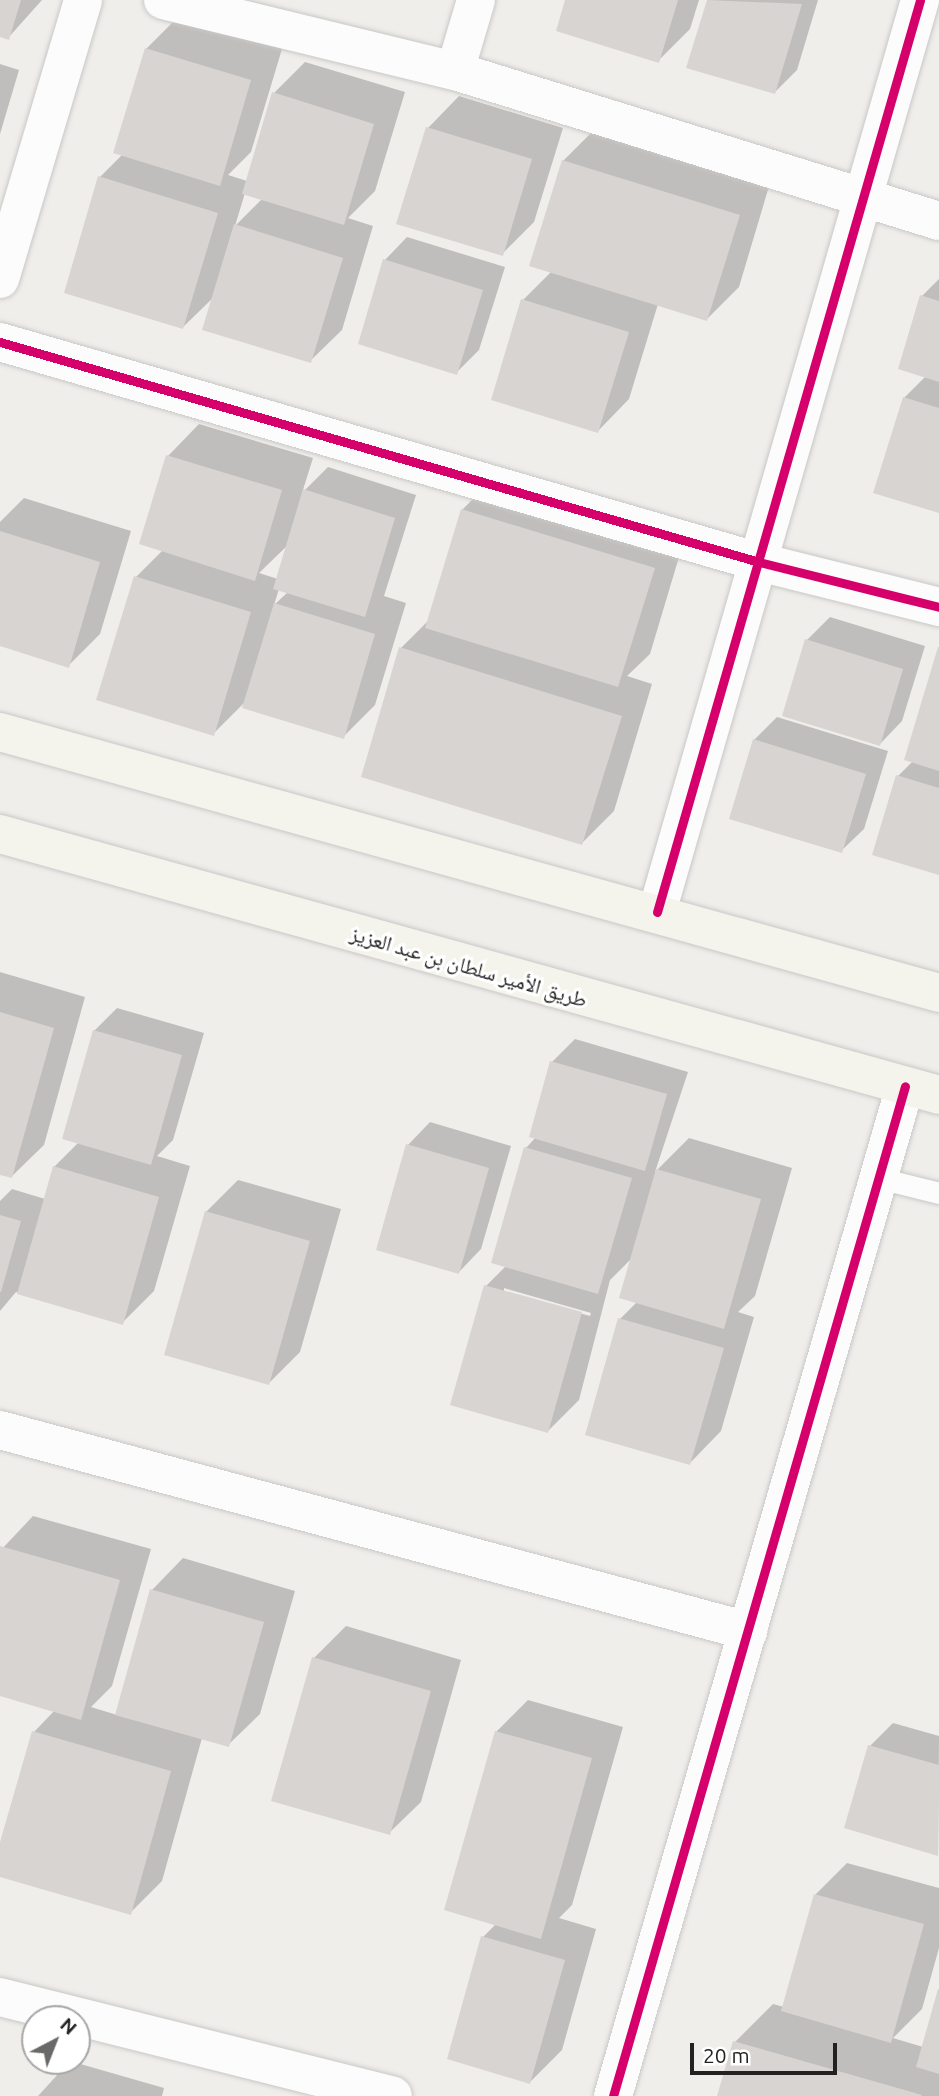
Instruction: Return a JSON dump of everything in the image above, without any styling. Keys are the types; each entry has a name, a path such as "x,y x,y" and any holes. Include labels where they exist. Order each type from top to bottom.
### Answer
{"main road":[{"path":"0,732 657,912 939,993"},
{"name":"طريق الأمير سلطان بن عبد العزيز","path":"0,834 922,1091"}],"street":[{"path":"0,279 83,0"},
{"path":"163,0 455,71 862,202 939,221"},
{"path":"455,71 477,0"},
{"path":"657,912 920,0"},
{"path":"0,342 759,562 939,607"},
{"path":"613,2096 879,1178 922,1091"},
{"path":"0,1430 748,1631"},
{"path":"0,1997 393,2096"}],"lane":[{"path":"879,1178 939,1193"}],"building":[{"path":"0,0 21,0 9,40 0,37"},
{"path":"565,0 678,0 659,63 556,31"},
{"path":"707,0 802,4 775,94 686,68"},
{"path":"145,48 251,80 220,186 113,153"},
{"path":"272,92 374,124 344,225 242,194"},
{"path":"426,127 532,159 503,256 396,224"},
{"path":"562,160 740,215 707,321 529,266"},
{"path":"98,176 218,213 183,329 64,293"},
{"path":"234,224 343,258 311,363 202,330"},
{"path":"383,259 483,290 457,375 358,344"},
{"path":"920,295 939,301 939,382 898,369"},
{"path":"521,299 629,332 598,433 491,400"},
{"path":"903,397 939,408 939,513 873,493"},
{"path":"166,455 282,490 255,581 139,544"},
{"path":"303,489 395,518 365,617 273,589"},
{"path":"461,509 655,568 618,687 425,628"},
{"path":"0,531 100,562 69,668 0,646"},
{"path":"134,576 251,612 214,736 96,700"},
{"path":"274,603 375,634 344,739 242,708"},
{"path":"805,639 903,669 880,746 782,716"},
{"path":"399,647 622,716 582,845 361,777"},
{"path":"939,647 939,771 904,760"},
{"path":"753,739 866,774 842,853 729,819"},
{"path":"896,775 939,788 939,875 872,855"},
{"path":"0,1012 54,1028 12,1178 0,1175"},
{"path":"93,1030 182,1055 151,1165 62,1139"},
{"path":"550,1061 667,1094 645,1171 529,1137"},
{"path":"406,1144 489,1168 459,1274 376,1250"},
{"path":"524,1147 632,1178 598,1294 491,1263"},
{"path":"53,1166 159,1197 123,1325 17,1294"},
{"path":"656,1169 761,1199 724,1329 619,1298"},
{"path":"205,1211 310,1241 269,1385 164,1355"},
{"path":"0,1215 21,1221 1,1292 0,1292"},
{"path":"484,1285 582,1312 548,1433 450,1405"},
{"path":"618,1318 724,1348 690,1465 585,1435"},
{"path":"0,1546 120,1580 81,1720 0,1696"},
{"path":"150,1589 264,1622 229,1747 115,1715"},
{"path":"312,1657 431,1691 390,1835 271,1801"},
{"path":"32,1731 171,1771 131,1915 0,1877 0,1842"},
{"path":"495,1731 592,1758 541,1939 444,1910"},
{"path":"868,1745 939,1765 938,1856 844,1828"},
{"path":"814,1894 924,1924 891,2043 781,2011"},
{"path":"481,1936 565,1960 530,2084 447,2059"},
{"path":"939,1989 939,2074 916,2067"},
{"path":"733,2041 922,2095 717,2096"}],"cycle path":[{"path":"657,912 920,0"},
{"path":"0,342 759,562 939,607"},
{"path":"613,2096 905,1086"}]}
